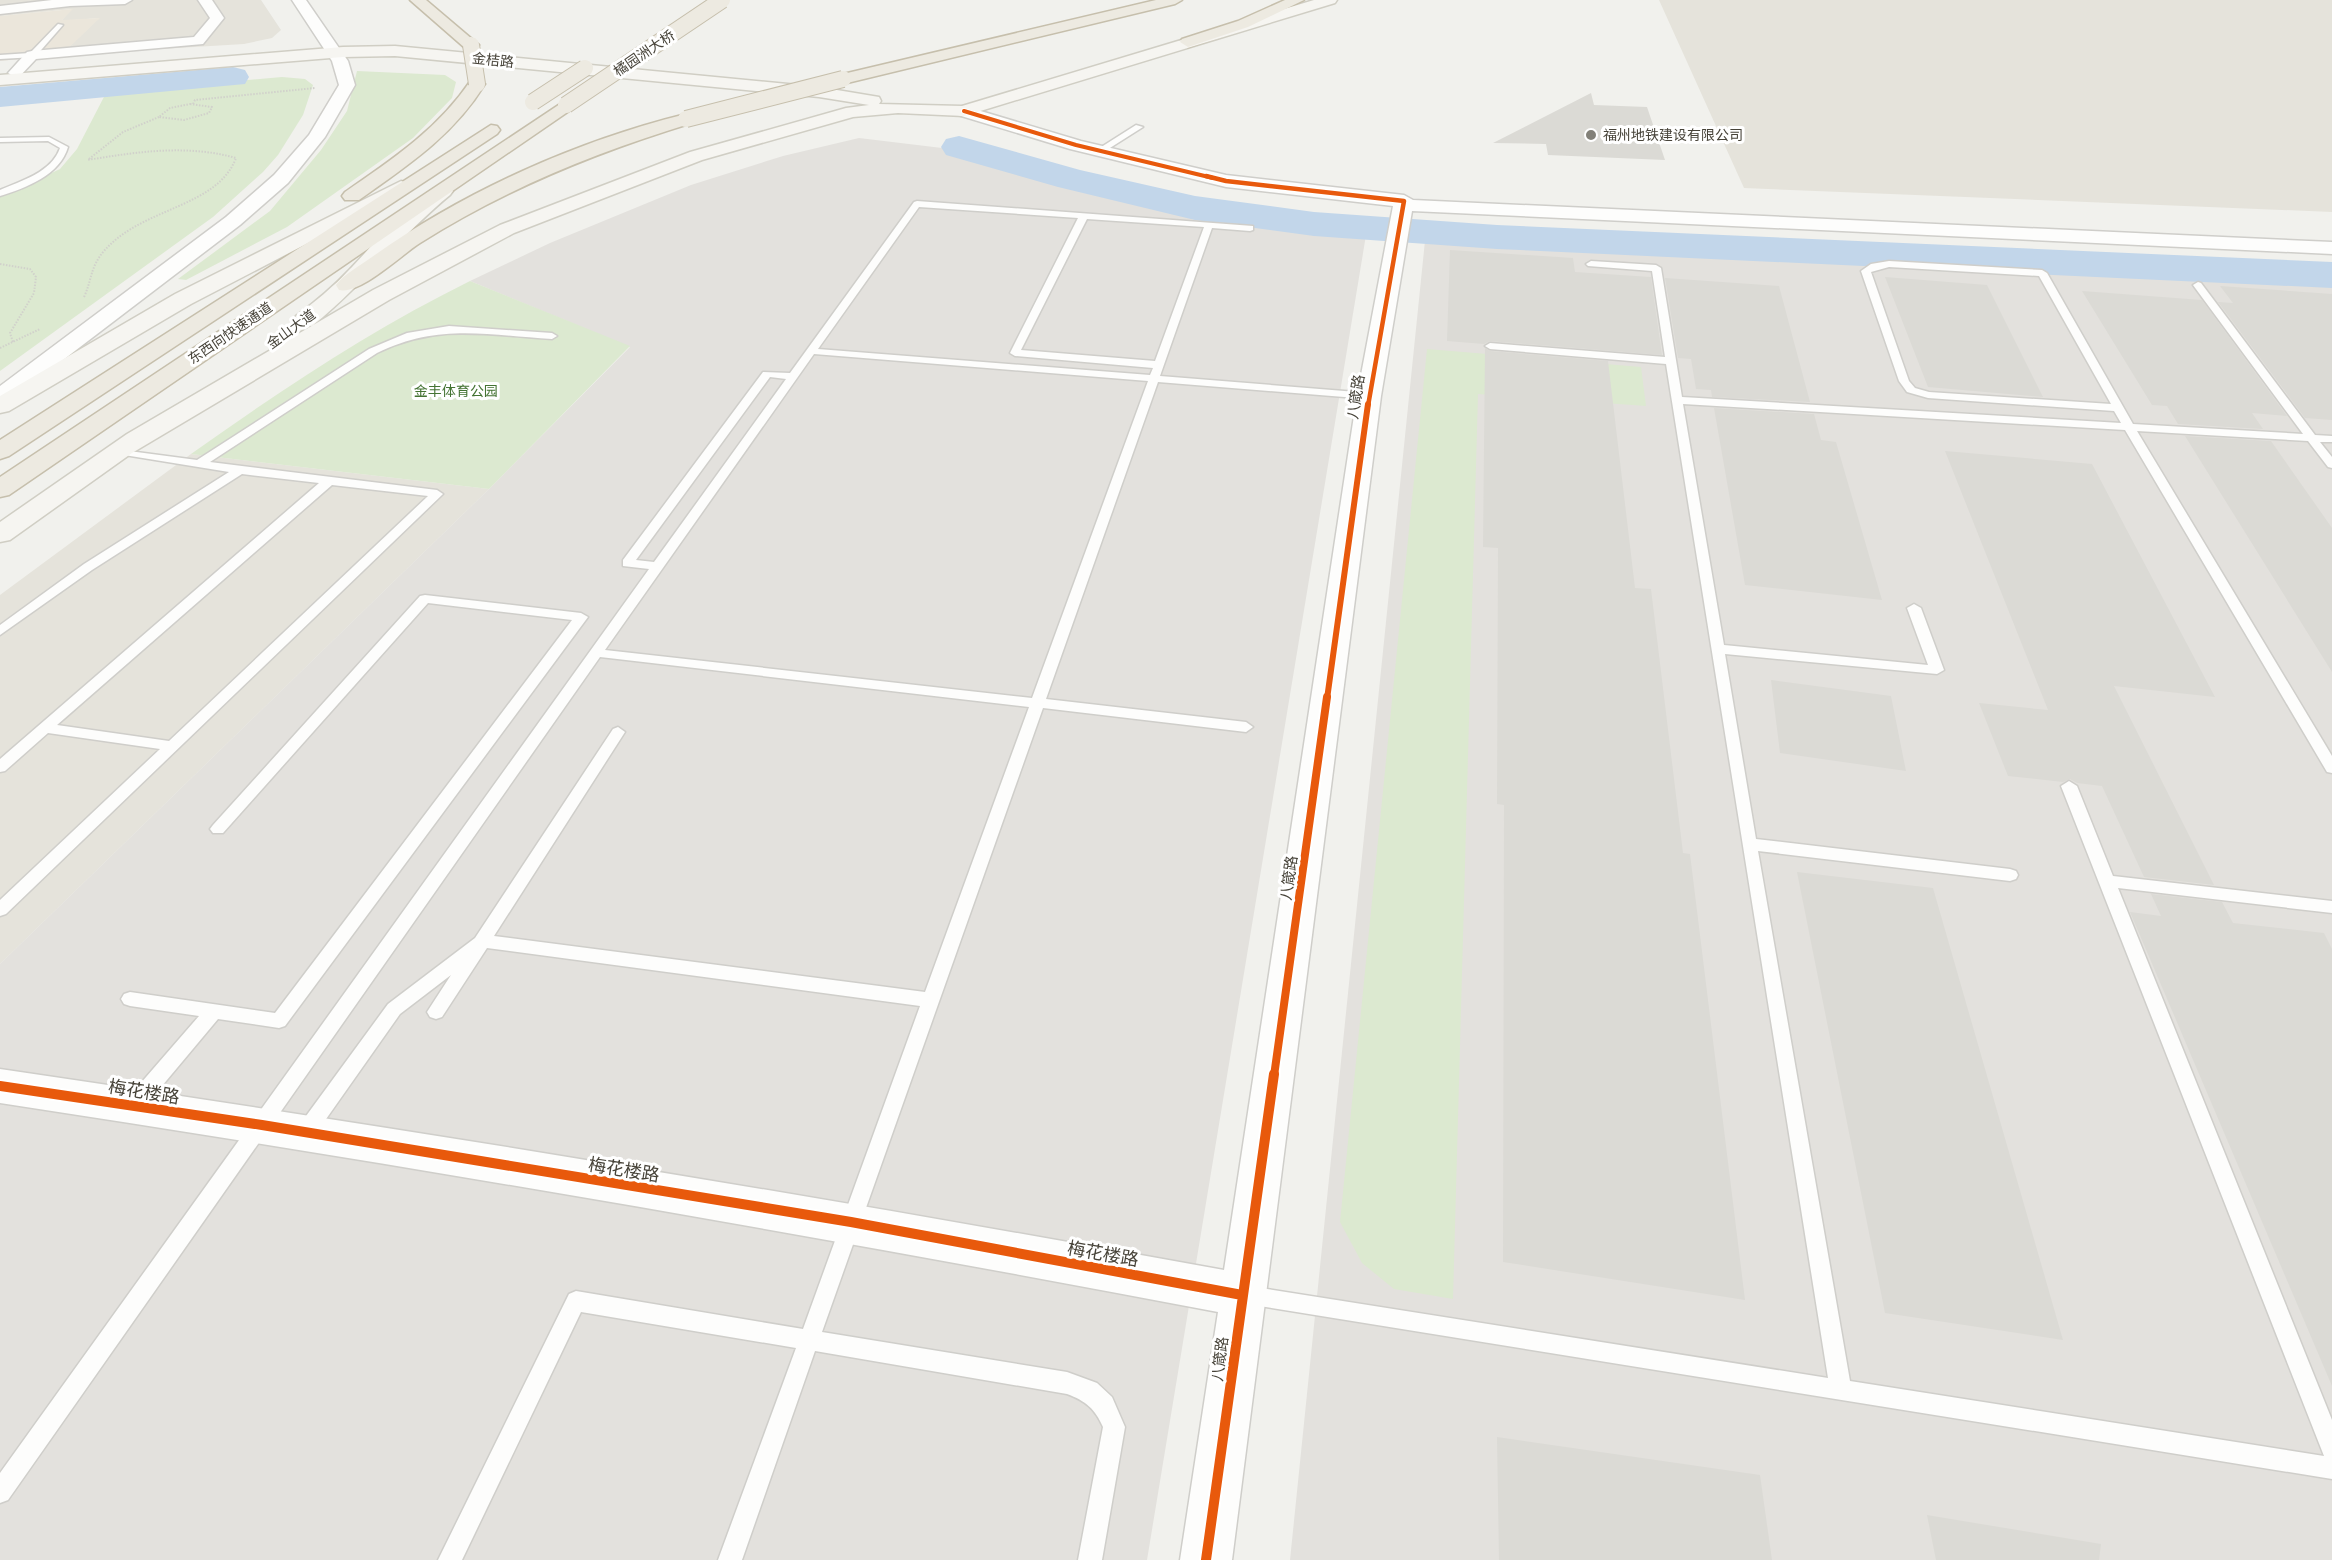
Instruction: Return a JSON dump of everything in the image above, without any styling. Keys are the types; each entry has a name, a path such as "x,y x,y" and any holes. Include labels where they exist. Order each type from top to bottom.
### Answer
{"highway":[{"path":"417,0 471,45"},
{"name":"橘园洲大桥","path":"566,105 722,0"},
{"path":"843,79 980,36 1127,0"},
{"path":"347,285 420,234 532,174 587,152 686,119 1175,0"},
{"path":"1188,42 1243,24 1297,0"},
{"path":"282,248 445,126 468,100 477,84 469,20"},
{"name":"橘园洲大桥","path":"528,106 602,57"},
{"name":"金山大道","path":"460,178 566,105"},
{"path":"423,174 503,122"},
{"name":"东西向快速通道","path":"0,451 423,174"},
{"name":"东西向快速通道","path":"0,489 460,178"}],"main road":[{"path":"118,451 381,295 507,230 671,165 729,146 852,112 912,108 964,111 1330,0"},
{"path":"332,49 406,43 889,91 927,99 964,111"},
{"name":"金桔路","path":"5,76 332,49 407,52 819,93 912,108 981,129"},
{"path":"0,406 183,299 423,174"},
{"name":"金山大道","path":"0,534 308,318 347,285 424,205 460,178"}],"street":[{"path":"0,10 139,0"},
{"path":"5,76 32,55 198,41 217,18 205,0"},
{"path":"0,397 233,221 281,179 316,137 347,85 332,49 299,0"},
{"path":"964,111 1099,151 1242,184 1401,215"},
{"path":"981,129 1190,183 1401,215 2332,248"},
{"name":"八箴路","path":"1206,1560 1369,396 1401,215"},
{"name":"梅花楼路","path":"0,1086 262,1125 851,1222 1242,1295"}],"lane":[{"path":"0,57 32,55 60,25"},
{"path":"1099,151 1139,127"},
{"path":"0,140 49,139 64,147 64,150 52,166 0,193"},
{"path":"0,1492 598,653 810,351 917,204 1250,228"},
{"path":"1084,216 1015,353 1159,364"},
{"path":"730,1560 1209,225"},
{"path":"1591,264 1656,268 1749,844 1841,1391"},
{"path":"2118,408 1928,395 1911,390 1904,381 1866,271 1874,266 1889,264 2042,273 2129,427 2332,768"},
{"path":"2198,285 2332,465"},
{"path":"200,463 374,351 402,338 449,328 552,336"},
{"path":"1490,346 1671,361"},
{"path":"810,351 1369,396"},
{"path":"659,566 627,563 767,374 793,376"},
{"path":"1678,400 2332,439"},
{"path":"0,910 437,494 240,470 118,451"},
{"path":"0,631 88,567 240,470"},
{"path":"0,767 329,481"},
{"path":"130,999 279,1021 581,616 425,599 218,830"},
{"path":"1717,649 1937,670 1914,608"},
{"path":"598,653 1246,727"},
{"path":"45,728 172,746"},
{"path":"436,1012 618,732"},
{"path":"2069,786 2332,1448"},
{"path":"1749,844 2010,875"},
{"path":"2106,881 2332,907"},
{"path":"305,1133 394,1009 483,941 931,1000"},
{"path":"133,1106 213,1012"},
{"path":"1242,1295 2332,1468"},
{"path":"450,1560 576,1301 1067,1383 1089,1391 1104,1405 1114,1427 1090,1560"}],"path":[{"path":"193,104 207,105 212,110 203,116 186,119 159,117 170,108 193,104 195,100 347,85"},
{"path":"79,304 87,292 87,280 112,242 152,216 215,188 231,174 236,158 222,153 181,150 87,160"},
{"path":"0,264 30,269 36,277 34,293 10,333 13,342"},
{"path":"0,348 45,327"}],"shaded area":[{"path":"0,0 261,0 281,30 272,38 244,44 61,55 99,18 61,21 72,9 0,16"},
{"path":"1659,0 2332,0 2332,212 1744,188"},
{"path":"73,9 62,20 100,18 61,55 0,61 0,16"},
{"path":"859,138 967,151 1156,192 1228,211 1368,223 1147,1560 0,1560 0,964 489,489 630,347 470,281 550,243 691,185 783,156"},
{"path":"1441,224 2332,267 2332,1560 1290,1560 1426,231"},
{"path":"191,454 489,489 0,964 0,595"}],"green space":[{"path":"357,71 445,75 456,82 452,98 413,138 287,227 186,280 178,279 270,211 321,150 347,111"},
{"path":"282,77 305,79 313,85 303,115 278,155 263,172 213,217 0,371 0,197 60,169 77,149 106,93"},
{"name":"金丰体育公园","path":"470,281 630,346 489,489 191,454 362,340"},
{"path":"1427,349 1641,367 1646,406 1478,394 1453,1299 1394,1289 1362,1263 1340,1222"}],"building":[{"name":"福州地铁建设有限公司","path":"1591,93 1594,105 1647,107 1665,160 1548,155 1546,144 1493,143"},
{"path":"1450,250 1573,258 1575,272 1651,277 1662,355 1490,341 1484,344 1447,341"},
{"path":"1885,277 1987,285 2043,397 1928,387"},
{"path":"1665,278 1779,286 1810,402 1712,397 1711,390 1696,389 1691,359 1678,358"},
{"path":"2220,286 2332,294 2332,420 2305,418 2218,302 2233,303"},
{"path":"2082,291 2202,300 2287,416 2252,413 2263,429 2178,424 2167,406 2152,405"},
{"path":"1485,348 1490,351 1608,361 1635,588 1651,589 1683,853 1690,854 1745,1300 1503,1262 1504,805 1497,804 1498,548 1483,547"},
{"path":"1714,408 1814,414 1821,440 1836,442 1882,600 1745,585"},
{"path":"2185,436 2271,441 2332,528 2332,672"},
{"path":"1945,451 2092,464 2215,697 2114,686 2214,885 2144,877 2102,786 2077,783 2070,779 2063,782 2008,776 1979,703 2048,710"},
{"path":"1771,680 1891,696 1906,771 1780,753"},
{"path":"1797,872 1933,888 2063,1340 1885,1313"},
{"path":"2151,894 2222,902 2233,923 2324,933 2332,949 2332,1386 2130,912 2161,916"},
{"path":"1497,1437 1760,1475 1772,1560 1499,1560"},
{"path":"1927,1515 2101,1544 2099,1560 1936,1560"}],"waterway":[{"path":"0,97 233,77"},
{"path":"959,147 1071,179 1195,208 1314,224 1497,237 2332,275"}],"cycle path":[{"path":"964,111 1076,145 1226,181 1404,201 1369,396 1206,1560"},
{"path":"0,1086 262,1125 851,1222 1242,1295"}],"place":[{"name":"福州地铁建设有限公司","path":"1591,135"}]}
